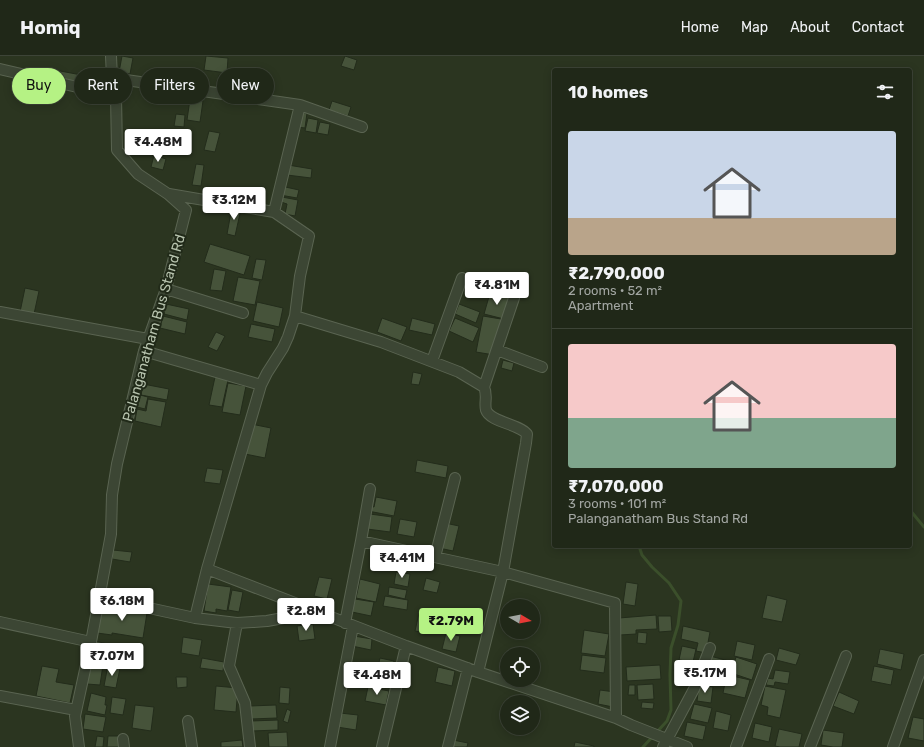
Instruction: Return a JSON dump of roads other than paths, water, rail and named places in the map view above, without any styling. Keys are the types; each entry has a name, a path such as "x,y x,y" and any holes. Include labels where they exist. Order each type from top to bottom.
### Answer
{"street":[{"name":"Palanganatham Bus Stand Rd","path":"112,56 112,68"},
{"path":"0,69 74,86"},
{"path":"132,81 300,105 362,127"},
{"name":"Palanganatham Bus Stand Rd","path":"79,747 75,716 91,642 98,597 111,534 112,495 117,464 144,351 166,288 186,210 168,194 138,174 117,150 116,104"},
{"path":"274,212 300,105"},
{"path":"168,194 274,212 309,236 300,276 295,316 283,348 261,385 207,568 195,618"},
{"path":"432,361 462,278"},
{"path":"166,288 243,313"},
{"path":"484,387 514,298"},
{"path":"0,312 148,339"},
{"path":"295,316 381,342 460,372 484,387 486,392 486,410 490,415 503,422 522,429 527,434 503,572 478,672"},
{"path":"497,350 542,367"},
{"path":"144,351 261,385"},
{"path":"435,557 455,478"},
{"path":"330,747 370,489"},
{"path":"361,541 503,572 615,603 616,718"},
{"path":"207,568 406,646 478,672 616,718 664,741 687,747"},
{"path":"98,597 195,618 237,623 267,621 316,612"},
{"path":"0,622 91,642"},
{"path":"237,623 229,666 245,703 250,747"},
{"path":"382,747 406,646"},
{"path":"664,741 694,689 710,648"},
{"path":"810,747 846,656"},
{"path":"736,747 769,659"},
{"path":"893,747 924,660"},
{"path":"448,747 468,668"},
{"path":"0,696 76,710"},
{"path":"188,720 192,747"}],"waterway":[{"path":"912,512 924,527"},
{"path":"640,548 642,555 669,583 681,601 678,625 671,648 671,710 667,721 643,747"}]}
